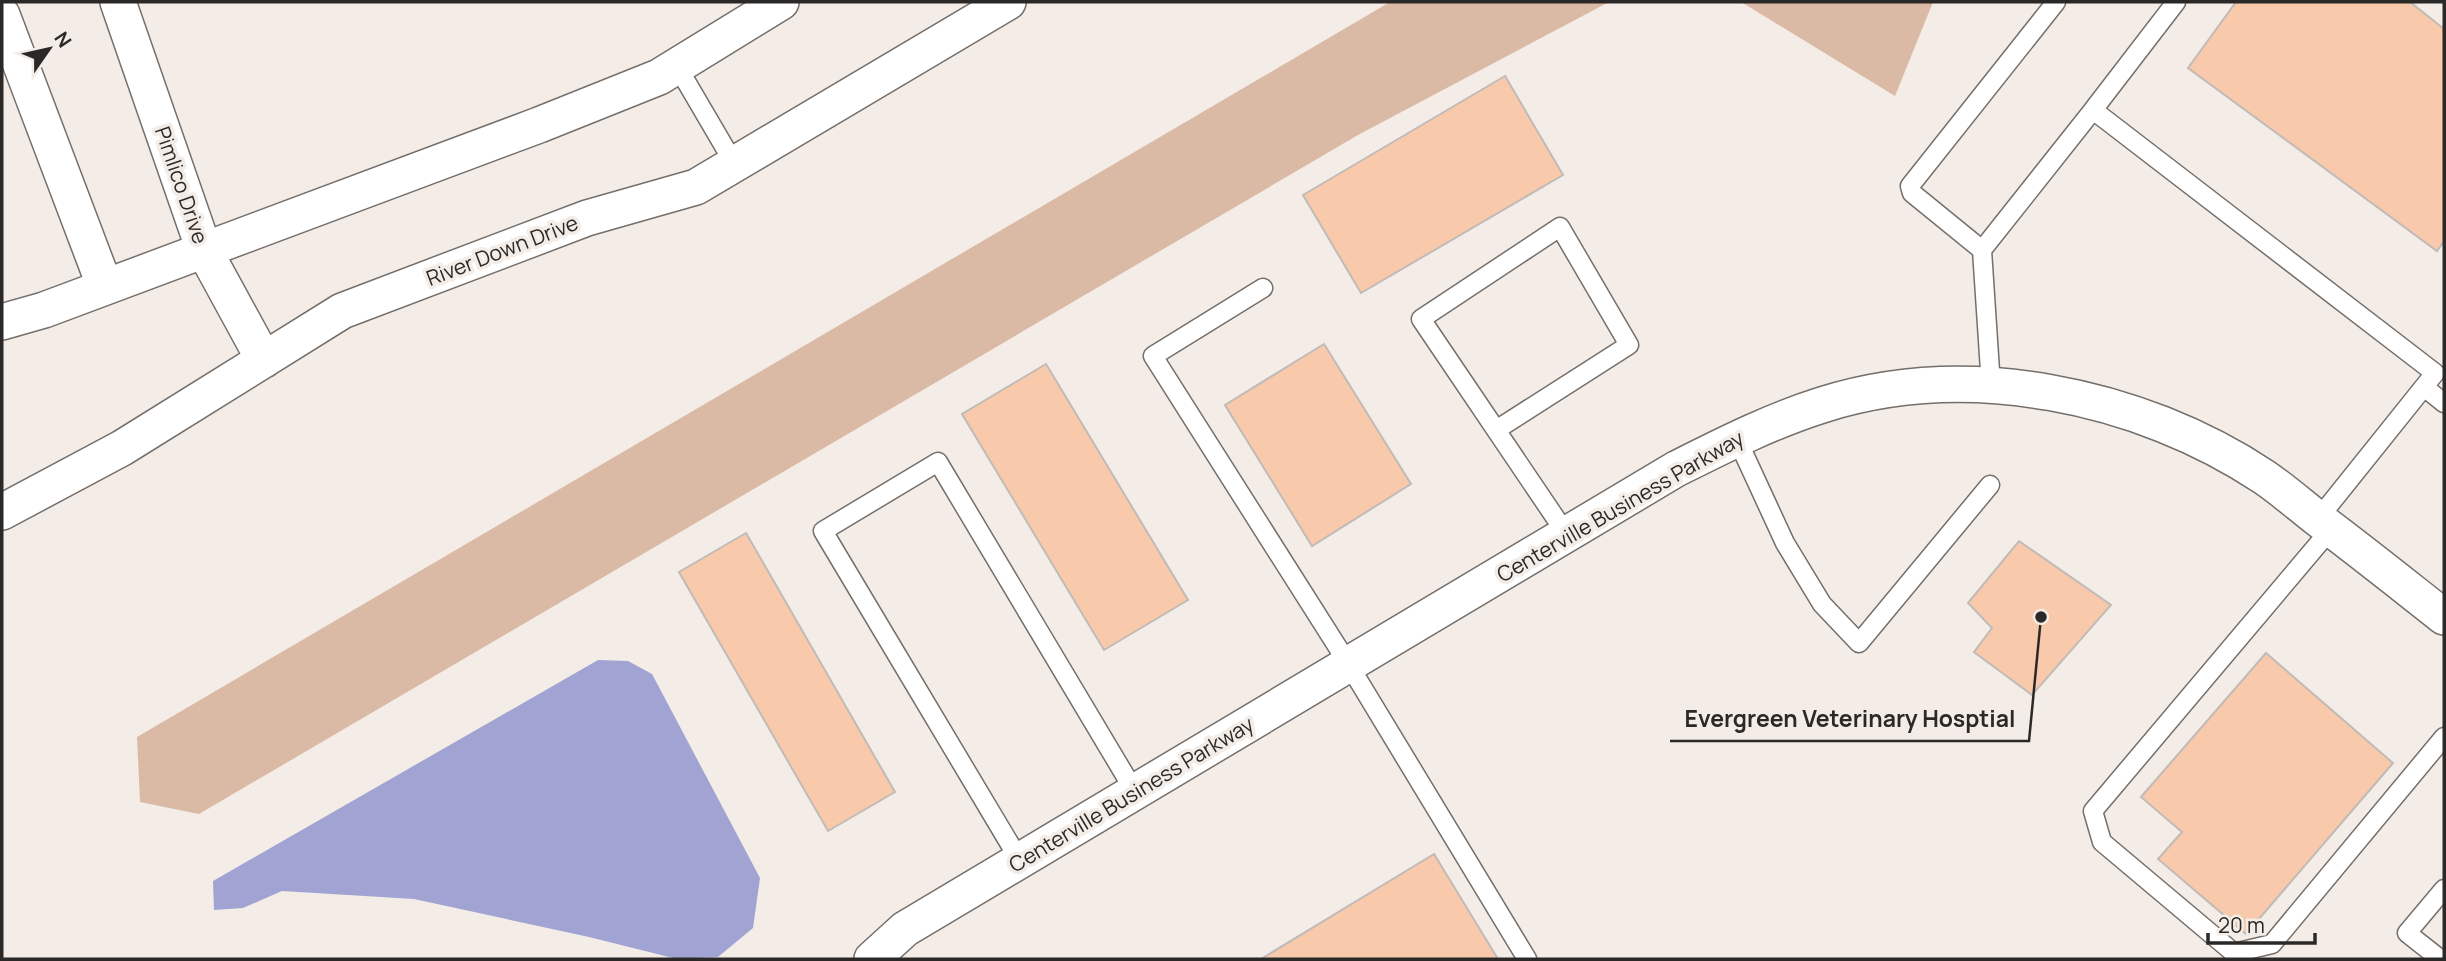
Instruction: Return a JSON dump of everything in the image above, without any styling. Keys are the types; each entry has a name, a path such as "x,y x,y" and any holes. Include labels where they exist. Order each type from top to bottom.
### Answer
{"street":[{"name":"Pimlico Drive","path":"118,2 204,250 264,360"},
{"path":"2,322 44,310 540,125 659,77 781,2"},
{"name":"River Down Drive","path":"2,512 122,448 342,311 587,218 696,187 1008,2"},
{"path":"2,15 104,287"},
{"name":"Centerville Business Parkway","path":"872,959 905,929 1676,470 1759,428 1823,404 1879,391 1935,385 1991,386 2074,396 2129,411 2197,438 2264,477 2444,617"}],"lane":[{"path":"1982,250 1912,194 1910,186 2056,2"},
{"path":"1991,386 1982,250 2176,2"},
{"path":"677,66 734,165"},
{"path":"2093,110 2434,374 2444,403"},
{"path":"1496,430 1629,345 1560,227 1421,319 1496,430 1567,535"},
{"path":"1263,288 1153,356 1349,665 1527,959"},
{"path":"2434,374 2325,524 2093,811 2102,842 2234,953 2272,944 2444,737"},
{"path":"1737,439 1791,553 1822,604 1859,643 1990,485"},
{"path":"1020,860 823,531 880,496 938,462 1135,792"},
{"path":"2440,959 2407,933 2444,889"}],"shaded area":[{"path":"1390,2 1609,2 1358,135 199,814 140,802 137,737"},
{"path":"1741,2 1933,2 1895,96"}],"water":[{"path":"598,660 628,661 652,674 760,878 753,928 718,957 677,959 414,899 282,891 243,908 214,910 213,881"}],"building":[{"path":"2236,2 2410,2 2444,29 2444,241 2437,251 2188,68"},
{"path":"1505,76 1563,175 1361,293 1303,195"},
{"path":"1324,344 1411,484 1312,546 1225,405"},
{"path":"1046,364 1188,600 1104,650 962,414"},
{"path":"746,533 895,792 828,831 679,572"},
{"path":"2019,541 2111,605 2032,695 1974,652 1992,628 1968,603"},
{"path":"2266,653 2393,763 2246,934 2158,859 2182,832 2141,797"},
{"path":"1434,854 1498,959 1261,959"}],"place":[{"name":"Evergreen Veterinary Hosptial","path":"2041,617"}]}
